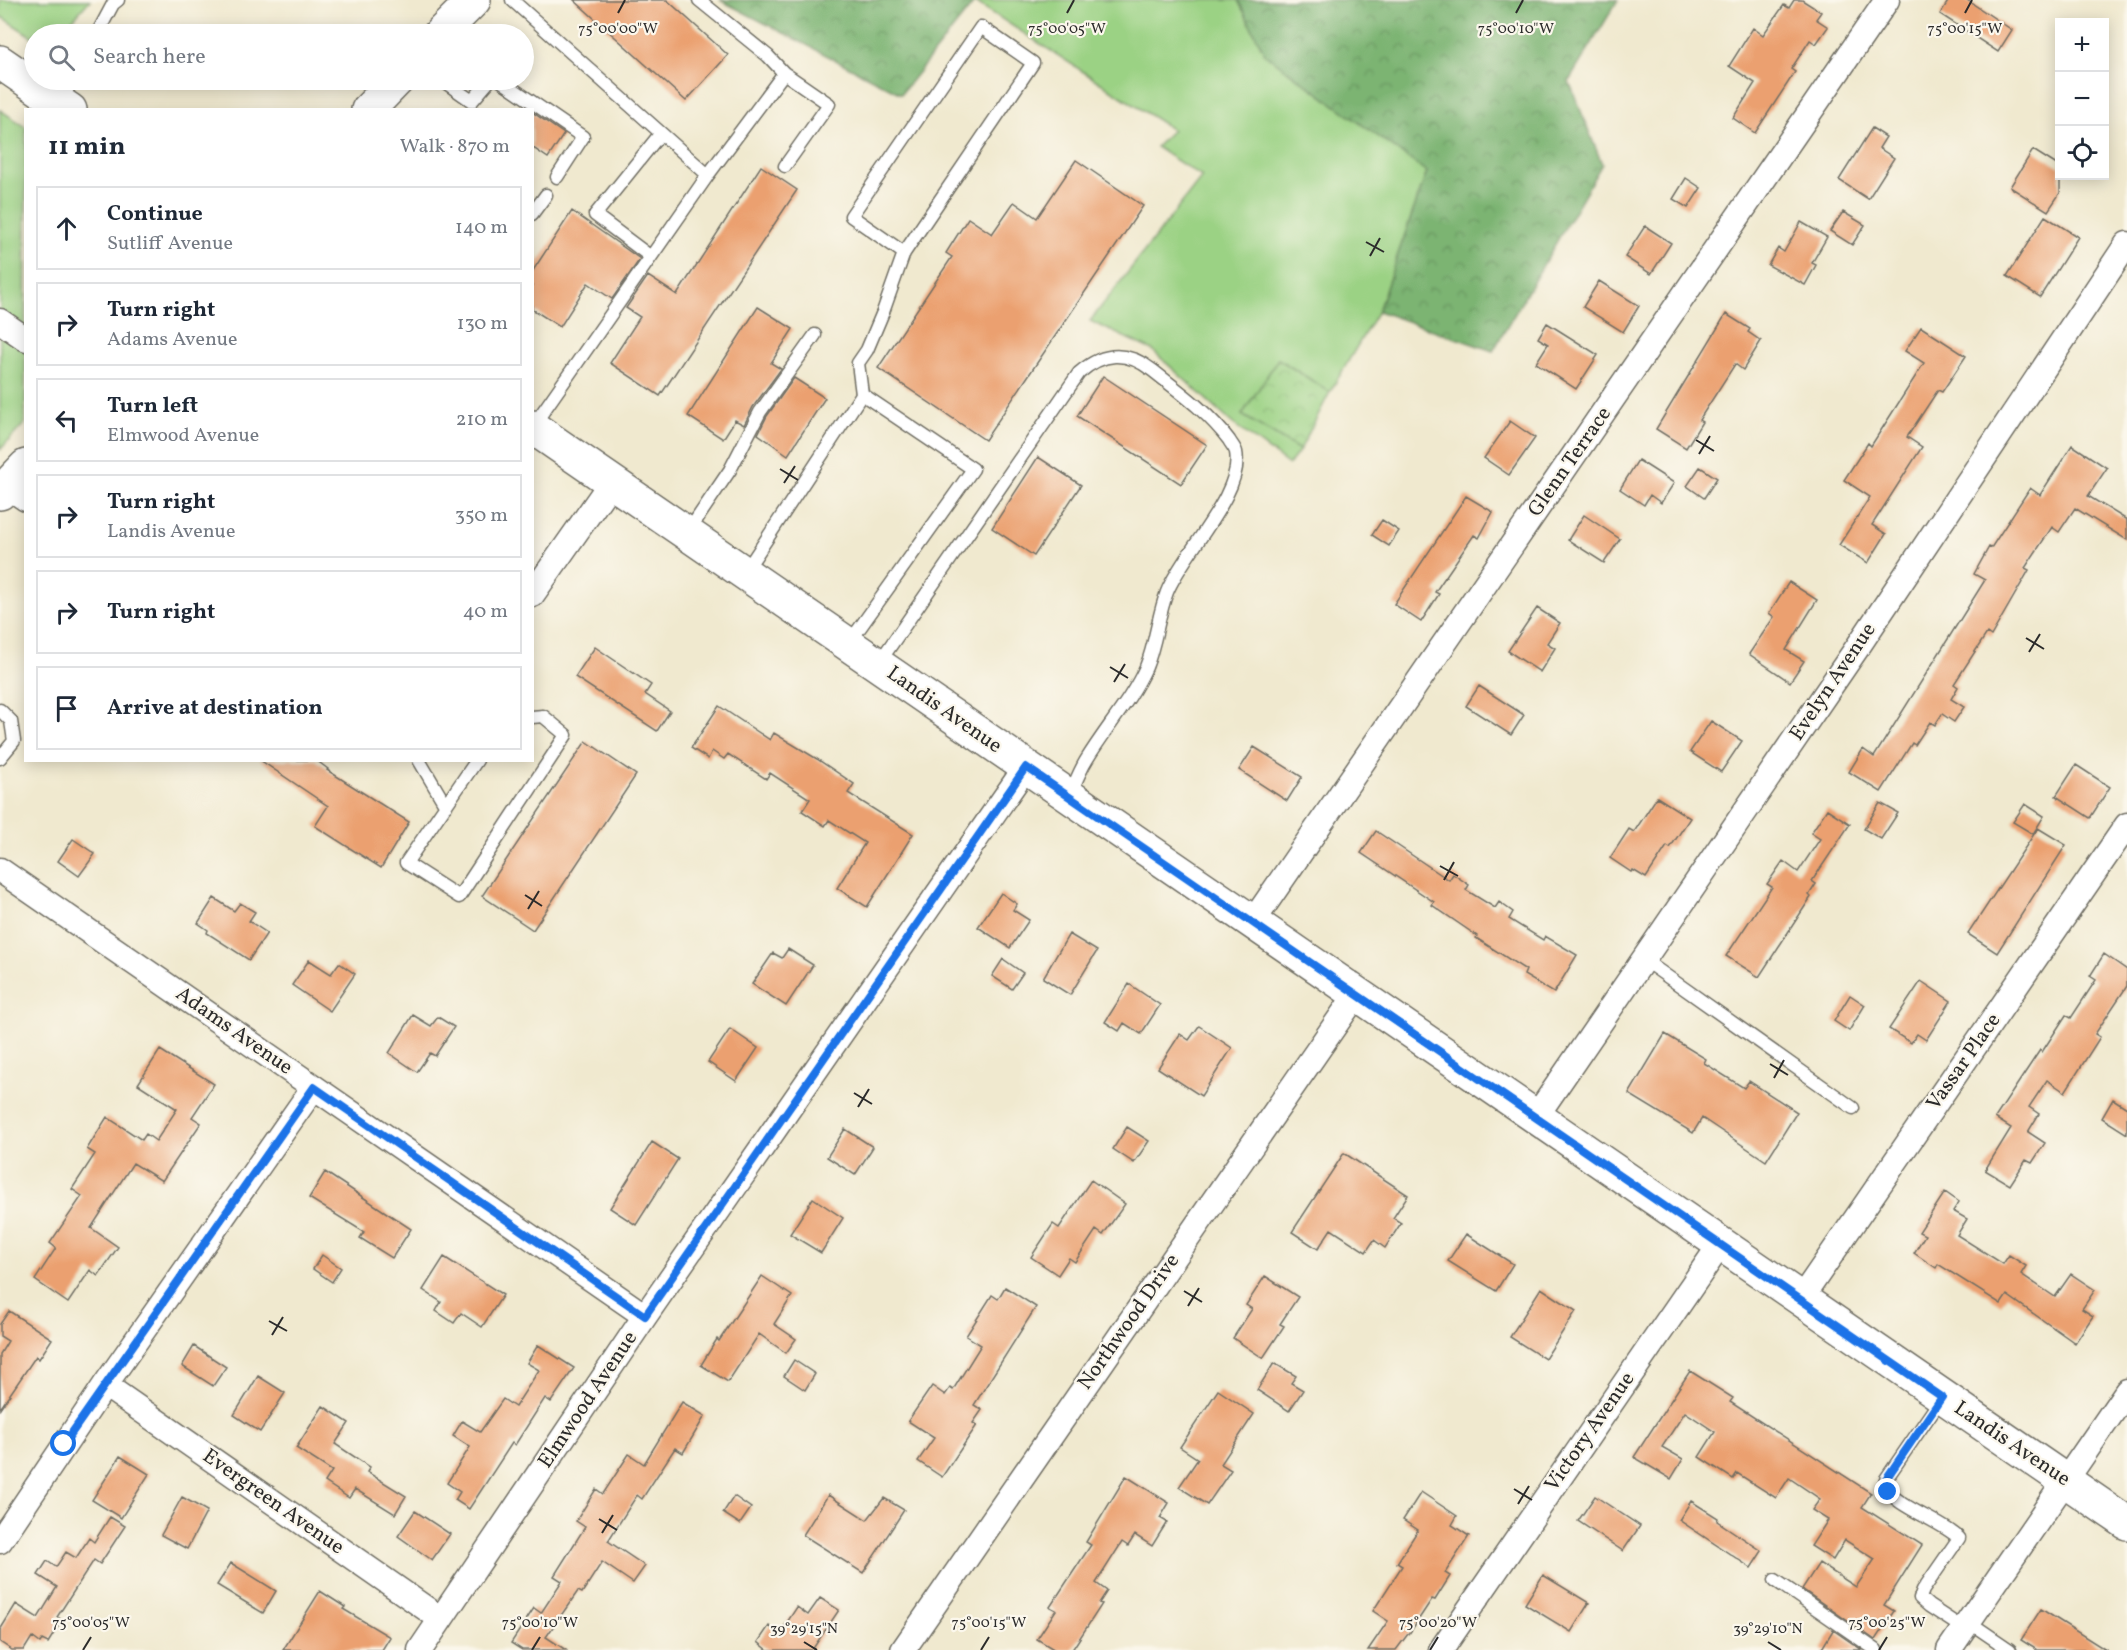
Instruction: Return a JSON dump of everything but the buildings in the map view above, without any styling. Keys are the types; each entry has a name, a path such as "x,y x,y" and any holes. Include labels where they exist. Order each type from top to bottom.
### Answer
{"main road":[{"path":"450,24 474,0"},
{"path":"0,62 24,74"},
{"path":"54,90 68,97"},
{"path":"370,108 387,90"},
{"name":"Landis Avenue","path":"534,428 2127,1524"}],"street":[{"name":"Glenn Terrace","path":"1252,923 1887,0"},
{"name":"Evelyn Avenue","path":"1535,1118 1863,639 2127,244"},
{"path":"0,321 24,338"},
{"path":"534,592 612,481"},
{"name":"Elmwood Avenue","path":"420,1650 645,1316 1026,767"},
{"name":"Vassar Place","path":"1800,1300 2127,825"},
{"name":"Adams Avenue","path":"0,870 645,1316"},
{"name":"Northwood Drive","path":"903,1650 1356,995"},
{"path":"0,1541 105,1386 314,1087"},
{"name":"Victory Avenue","path":"1441,1650 1720,1245"},
{"name":"Evergreen Avenue","path":"105,1386 441,1618"},
{"path":"1949,1650 2127,1392"}],"lane":[{"path":"102,24 113,4 118,0"},
{"path":"512,0 708,175"},
{"path":"699,0 768,56 784,72 829,104 785,166"},
{"path":"745,573 862,394 858,363 867,350 884,312 904,253 1033,63 981,27 851,216 904,253"},
{"path":"534,424 708,175 784,72"},
{"path":"453,90 469,105 482,90"},
{"path":"515,90 583,137 557,177"},
{"path":"651,257 595,215 661,133"},
{"path":"534,211 546,195"},
{"path":"688,533 730,470 760,412 815,335"},
{"path":"877,664 1079,373 1091,363 1106,356 1126,357 1145,365 1197,405 1218,425 1236,451 1235,473 1227,493 1167,592 1146,667 1131,694 1086,761 1069,796"},
{"path":"848,644 973,469 862,394"},
{"path":"0,710 11,721 14,741 0,758"},
{"path":"476,762 406,863 459,897 566,735 543,716 534,717"},
{"path":"420,762 446,806"},
{"path":"1644,960 1853,1108"},
{"path":"1942,1397 1886,1479 1884,1486 1892,1496 1959,1538 1923,1590 1920,1598 1922,1602 2010,1650"},
{"path":"1775,1580 1876,1650"}],"green space":[{"path":"0,0 90,0 69,24 24,24 24,32 0,16"},
{"path":"720,0 976,0 901,94"},
{"path":"1238,0 1265,54 1427,172 1378,311 1330,392 1278,359 1242,415 1300,450 1289,465 1232,423 1152,350 1090,321 1202,177 1156,147 1173,130 974,1"},
{"path":"1238,0 1618,0 1569,81 1602,164 1493,351 1378,311 1427,172 1265,54"},
{"path":"0,110 24,126 24,424 0,450"},
{"path":"1278,359 1330,392 1300,450 1242,415"}],"route":[{"path":"64,1444 314,1087 645,1316 1026,767 1942,1397 1886,1479 1884,1486 1888,1492"}]}
